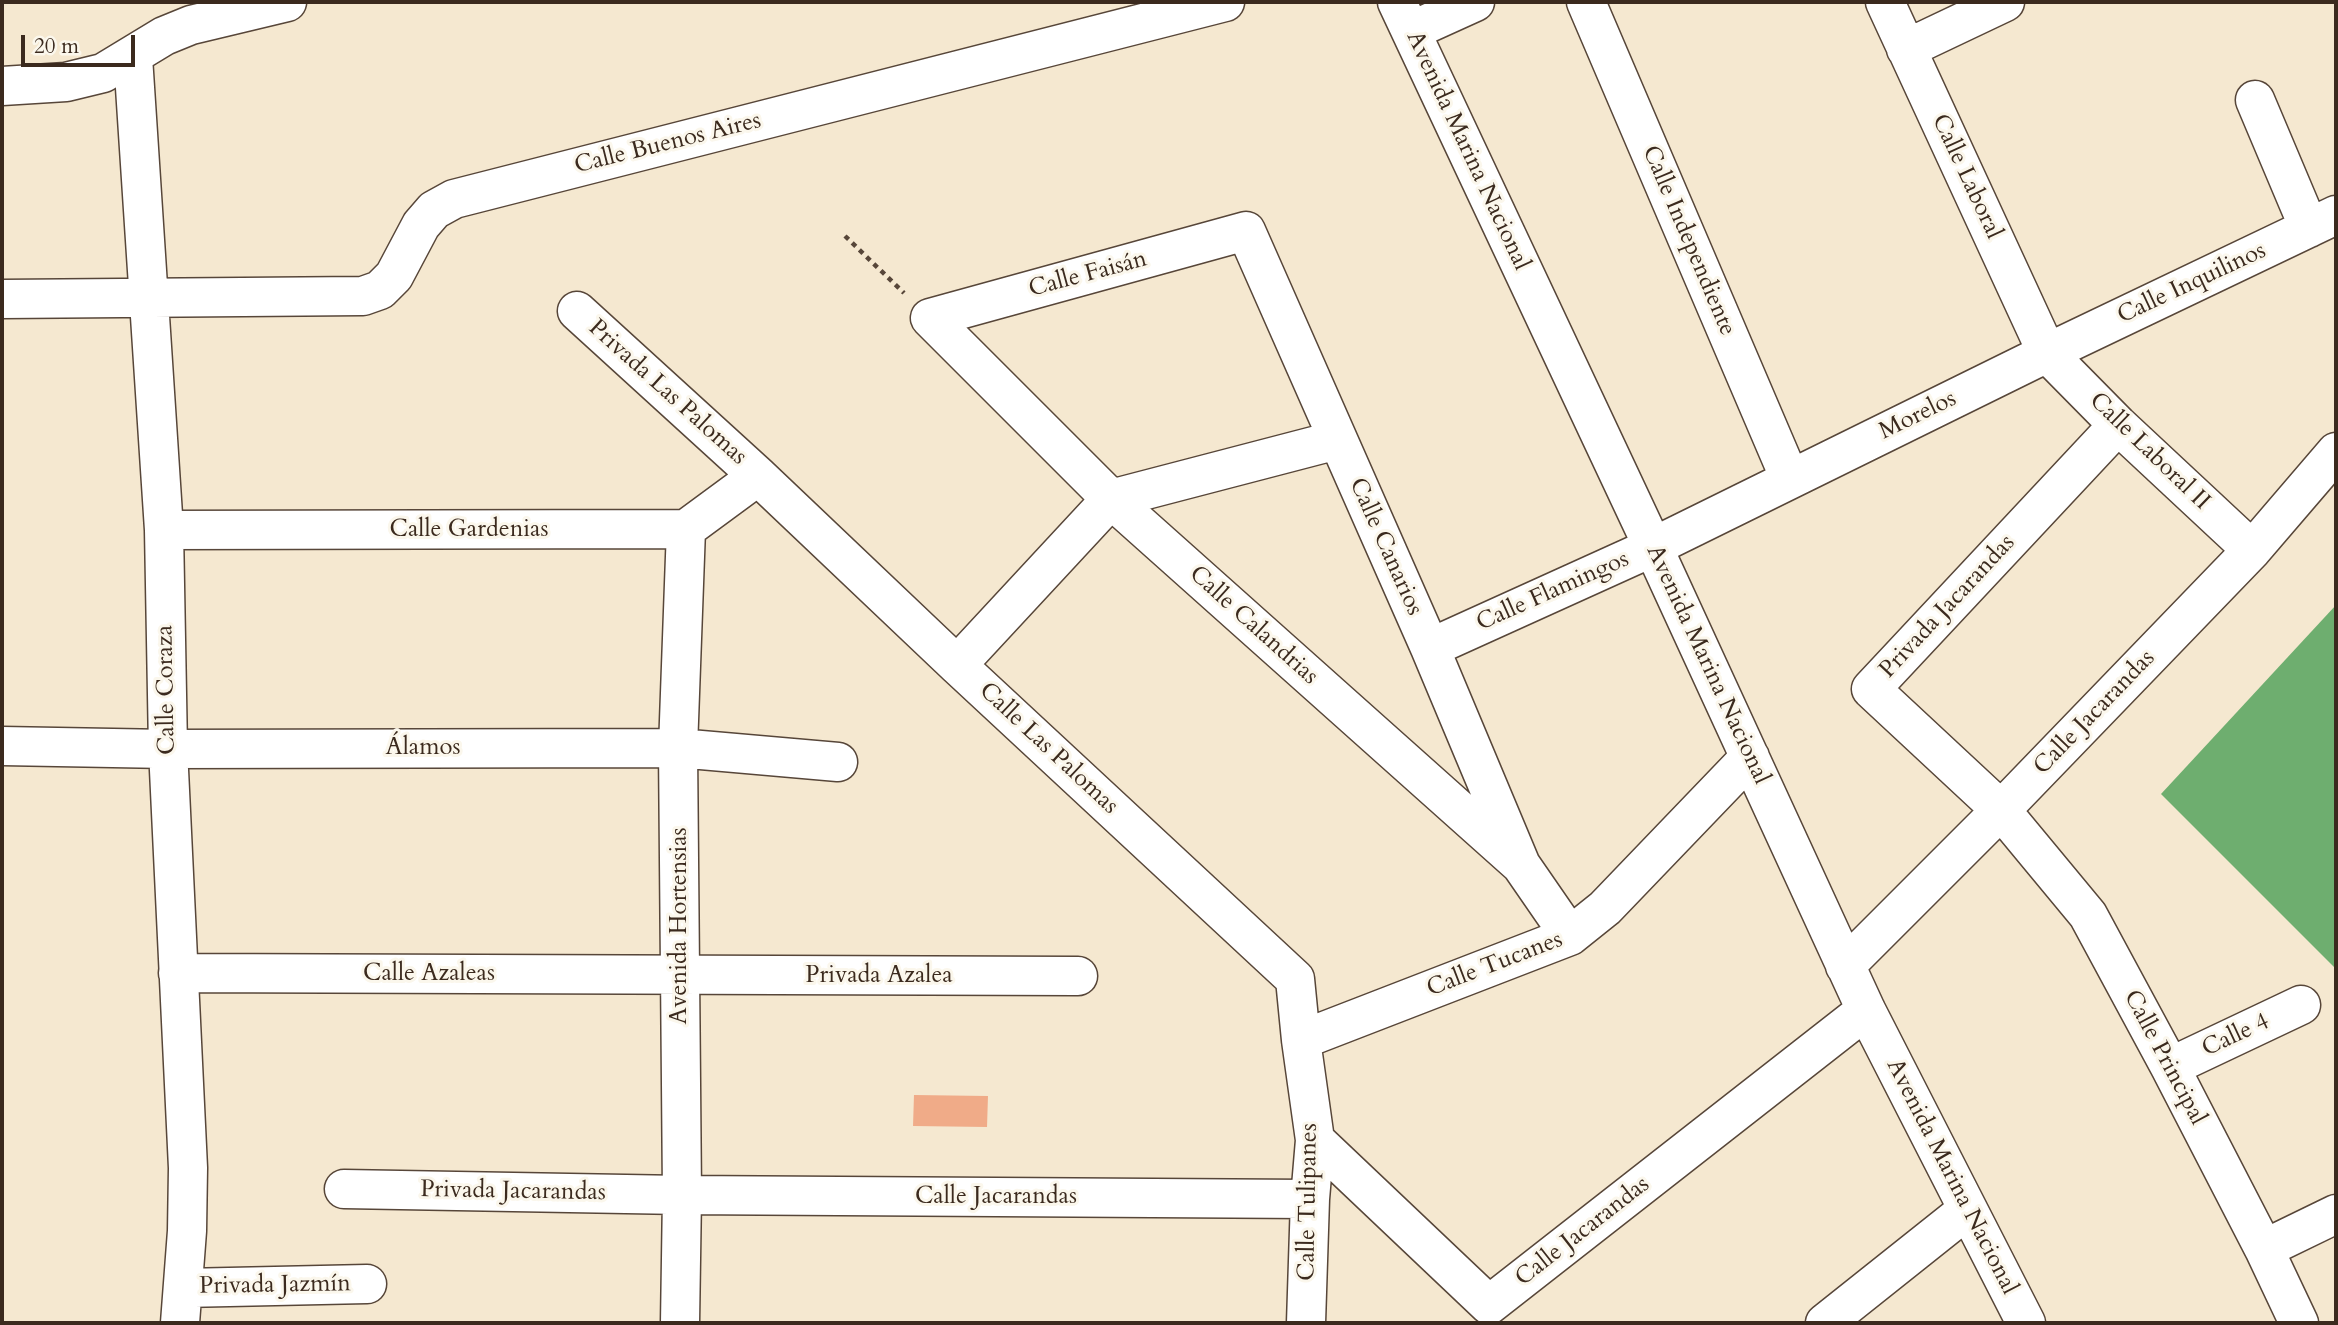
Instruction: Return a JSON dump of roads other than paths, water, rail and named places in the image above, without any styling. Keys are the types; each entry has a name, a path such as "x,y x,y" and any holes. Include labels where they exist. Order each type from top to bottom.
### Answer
{"street":[{"path":"2,86 66,82 103,73 133,57 163,36 191,25 287,2"},
{"name":"Calle Buenos Aires","path":"2,299 363,296 380,290 394,276 421,225 434,210 454,199 1225,2"},
{"path":"1404,16 1475,2"},
{"name":"Calle Independiente","path":"1586,2 1790,480"},
{"name":"Calle Laboral","path":"1885,2 2047,353"},
{"path":"1906,49 2006,2"},
{"name":"Avenida Marina Nacional","path":"1404,16 1653,547 1845,966 2026,1323"},
{"name":"Calle Coraza","path":"133,57 163,530 168,748 188,1168 187,1231 181,1306"},
{"path":"2255,100 2323,221"},
{"name":"Calle Inquilinos","path":"2047,353 2323,221"},
{"name":"Calle Faisán","path":"930,318 1246,231"},
{"name":"Calle Canarios","path":"1246,231 1430,648 1521,864"},
{"name":"Privada Las Palomas","path":"577,310 758,476"},
{"name":"Calle Calandrias","path":"930,318 1111,499 1521,864 1570,936"},
{"name":"Morelos","path":"1790,480 2047,353"},
{"name":"Calle Laboral II","path":"2047,353 2118,425 2252,550"},
{"name":"Privada Jacarandas","path":"2001,810 1871,689 2118,425"},
{"path":"957,665 1111,499 1337,440"},
{"name":"Calle Jacarandas","path":"1845,966 2001,810 2252,550 2336,452"},
{"path":"686,529 758,476"},
{"name":"Calle Las Palomas","path":"758,476 1295,979 1301,1040"},
{"name":"Calle Flamingos","path":"1430,648 1653,547 1790,480"},
{"name":"Calle Gardenias","path":"163,530 686,529"},
{"name":"Avenida Hortensias","path":"680,1323 682,1195 678,748 686,529"},
{"name":"Álamos","path":"2,746 678,748 838,762"},
{"name":"Calle Tucanes","path":"1301,1040 1570,936 1605,908 1750,757"},
{"name":"Calle Principal","path":"2001,810 2088,915 2170,1067 2299,1323"},
{"name":"Calle Azaleas","path":"178,973 680,976"},
{"name":"Privada Azalea","path":"680,976 1078,976"},
{"name":"Calle 4","path":"2170,1067 2301,1005"},
{"name":"Calle Jacarandas","path":"1315,1140 1489,1305 1866,1010"},
{"name":"Calle Tulipanes","path":"1301,1040 1315,1140 1306,1323"},
{"name":"Privada Jacarandas","path":"344,1189 682,1195"},
{"name":"Calle Jacarandas","path":"682,1195 1310,1199"},
{"path":"1825,1323 1967,1210"},
{"path":"2264,1249 2336,1214"},
{"name":"Privada Jazmín","path":"181,1306 367,1284"}]}
